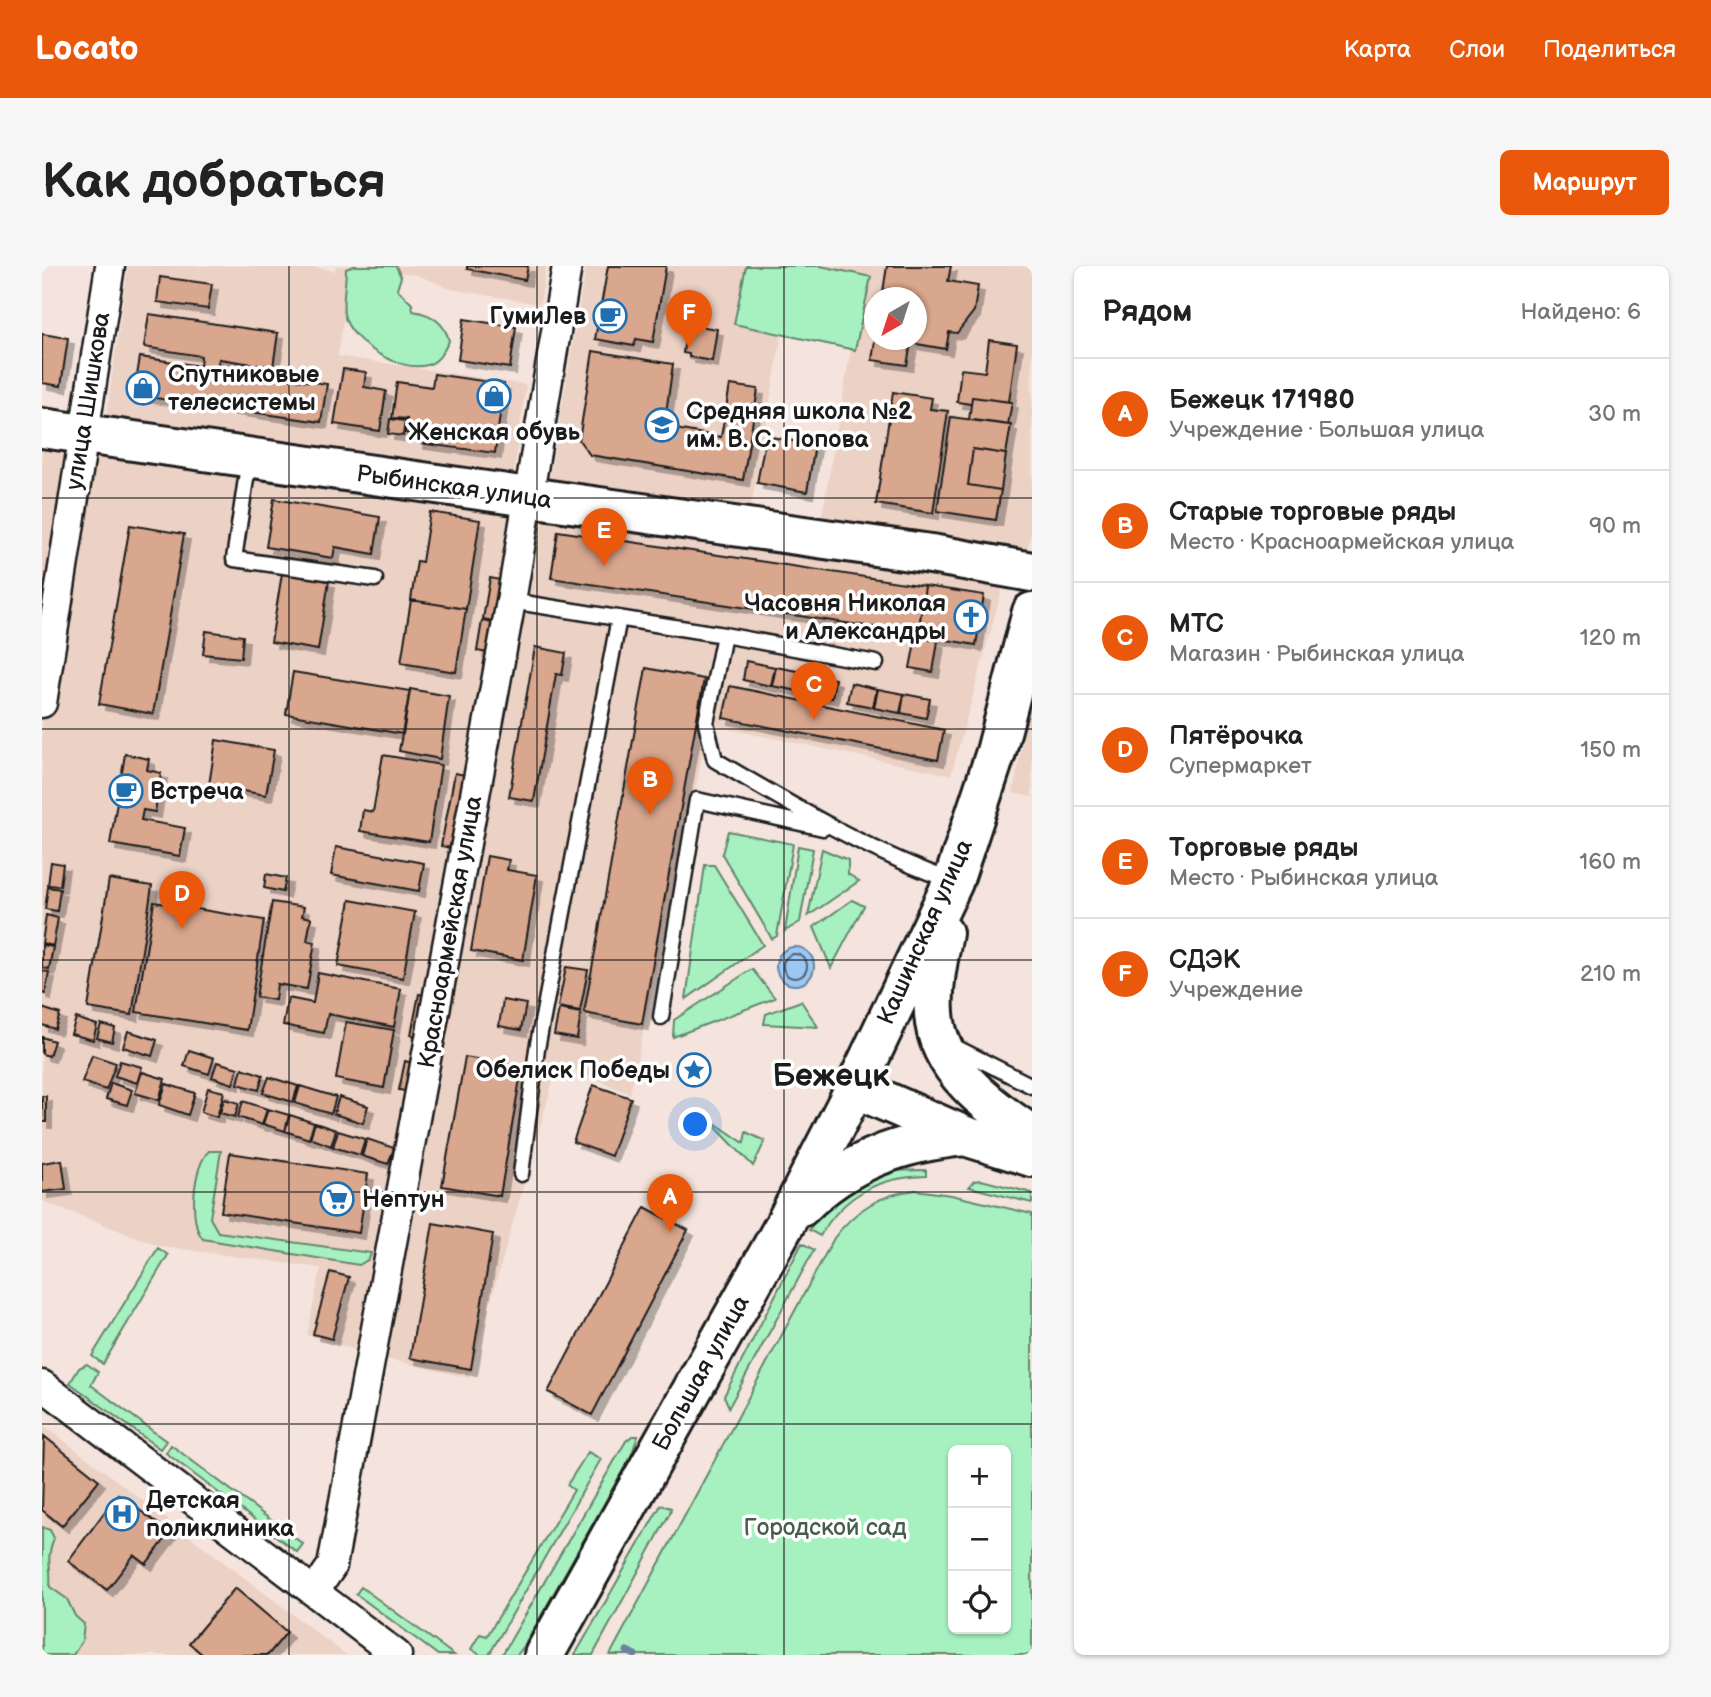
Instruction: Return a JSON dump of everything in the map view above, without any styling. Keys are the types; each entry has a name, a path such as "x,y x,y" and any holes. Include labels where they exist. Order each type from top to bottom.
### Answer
{"main road":[{"name":"Рыбинская улица","path":"42,428 931,554 1032,572"},
{"name":"Кашинская улица","path":"855,1088 953,882 996,752 1032,612"},
{"path":"953,882 933,989 933,1015 939,1037 947,1055 975,1091 1032,1135"},
{"path":"855,1088 965,1136 1032,1157"},
{"name":"Большая улица","path":"544,1655 785,1224 855,1088"},
{"path":"785,1224 808,1200 852,1166 914,1143 965,1136"}],"street":[{"name":"улица Шишкова","path":"42,703 110,266"},
{"name":"Красноармейская улица","path":"314,1592 332,1566 511,601 566,266"},
{"path":"42,1385 397,1655"}],"lane":[{"path":"249,458 234,559 375,579"},
{"path":"511,601 724,635 876,663"},
{"path":"521,1174 537,1049 619,618"},
{"path":"724,635 706,723 715,760 836,831 909,866 953,882"},
{"path":"662,1017 697,800 836,831"},
{"path":"939,1037 982,1063 1032,1086"}],"shaded area":[{"path":"128,266 305,266 335,271 336,266 351,266 338,356 526,385 513,478 106,418"},
{"path":"362,266 546,266 540,304 451,289 417,275"},
{"path":"586,266 1032,266 1032,524 1027,554 821,522 851,349 782,334 750,512 549,482"},
{"path":"42,438 383,496 1003,586 951,775 709,725 630,1094 558,1063 469,1378 371,1355 307,1335 321,1268 160,1246 42,1201"},
{"path":"1032,691 1032,797 1013,793"},
{"path":"42,1424 346,1655 42,1655"}],"green space":[{"path":"354,266 396,266 401,277 397,289 412,304 413,311 437,320 447,335 449,341 435,361 416,366 390,360 365,345 355,335 344,314 346,269"},
{"path":"746,266 821,266 871,277 869,287 864,287 864,309 855,350 734,324"},
{"path":"728,831 793,844 777,936 772,939 722,854"},
{"path":"798,846 813,849 800,922 785,931"},
{"path":"822,849 848,860 848,874 859,881 808,916"},
{"path":"705,865 714,865 763,945 686,999"},
{"path":"852,900 864,906 831,968 814,927"},
{"path":"752,969 775,998 673,1037 674,1020"},
{"path":"801,1001 818,1027 764,1024 766,1014"},
{"path":"706,1117 744,1143 746,1132 765,1141 753,1166"},
{"path":"209,1151 221,1151 210,1218 218,1232 371,1253 369,1259 359,1265 203,1239 195,1220 194,1194 199,1168"},
{"path":"926,1170 926,1176 893,1180 851,1199 820,1236 809,1230 830,1201 888,1171"},
{"path":"981,1180 1032,1193 1032,1203 969,1187 974,1181"},
{"name":"Городской сад","path":"916,1190 951,1195 1032,1214 1032,1655 610,1655 834,1238 851,1219 869,1205 891,1195"},
{"path":"802,1243 814,1250 729,1407 724,1396"},
{"path":"158,1248 168,1255 103,1364 92,1356"},
{"path":"87,1364 98,1372 91,1385 166,1441 160,1449 70,1383 79,1368"},
{"path":"632,1436 638,1436 631,1456 524,1646 517,1655 502,1655 626,1441"},
{"path":"171,1445 303,1544 297,1552 166,1453"},
{"path":"588,1452 601,1459 489,1655 480,1655 471,1649 480,1634 487,1636 574,1490 567,1485"},
{"path":"661,1505 671,1508 670,1513 593,1655 575,1655"},
{"path":"42,1527 50,1530 54,1538 49,1558 50,1587 67,1599 75,1616 84,1624 82,1641 73,1655 42,1655"},
{"path":"361,1587 454,1655 438,1655 356,1594"}],"water":[{"path":"795,947 809,952 814,966 809,980 795,985 781,980 776,966 781,952"}],"building":[{"path":"467,266 528,266 525,280 467,269"},
{"path":"608,266 666,266 653,342 636,339 634,346 595,339"},
{"path":"887,266 951,266 948,281 978,286 974,311 957,333 949,332 946,349 927,346 927,287 884,287"},
{"path":"160,277 212,284 208,309 157,302"},
{"path":"149,314 278,333 273,367 219,359 217,368 327,384 321,422 134,395 140,357 200,366 201,356 144,347"},
{"path":"464,319 516,327 510,368 458,360"},
{"path":"687,324 717,329 712,361 689,357 689,354 683,353"},
{"path":"42,334 68,338 61,386 42,383"},
{"path":"989,340 1017,344 1009,402 972,397 971,404 957,402 961,369 985,372"},
{"path":"874,350 910,350 907,365 872,360"},
{"path":"593,351 673,364 664,427 721,437 730,385 758,389 743,480 590,455 579,440"},
{"path":"343,369 366,372 364,387 386,391 380,431 334,424"},
{"path":"434,374 504,384 495,453 418,443 419,435 405,433 407,419 392,418 397,382 432,387"},
{"path":"893,392 932,398 930,409 948,411 933,513 876,504"},
{"path":"972,397 1012,402 1008,425 969,420"},
{"path":"951,417 1011,425 1006,454 973,449 968,485 1001,490 996,520 937,511"},
{"path":"390,419 405,421 403,436 388,434"},
{"path":"766,436 815,445 807,492 757,483"},
{"path":"973,449 1006,454 1001,490 968,485"},
{"path":"274,499 380,517 374,554 335,547 333,558 266,547"},
{"path":"430,512 480,520 466,609 411,600 417,561 422,562"},
{"path":"130,525 184,534 153,714 99,704"},
{"path":"558,531 925,586 918,634 551,578"},
{"path":"282,573 329,581 318,650 271,642"},
{"path":"490,578 505,581 498,622 483,619"},
{"path":"925,586 984,595 976,645 918,635"},
{"path":"411,600 466,609 456,672 401,663"},
{"path":"482,621 498,624 493,654 477,651"},
{"path":"206,631 243,636 241,658 203,654"},
{"path":"916,637 938,641 933,672 910,668"},
{"path":"535,647 566,653 562,675 556,674 534,801 509,797"},
{"path":"746,661 775,667 771,686 743,680"},
{"path":"776,667 808,673 804,692 772,686"},
{"path":"646,668 704,679 642,1024 584,1013"},
{"path":"293,672 410,691 403,734 286,714"},
{"path":"809,674 835,679 832,698 805,692"},
{"path":"851,683 877,689 873,707 847,702"},
{"path":"730,686 944,730 938,760 723,718"},
{"path":"410,689 449,696 440,759 399,751"},
{"path":"878,689 904,694 900,713 874,708"},
{"path":"904,694 930,699 926,718 901,713"},
{"path":"216,740 274,750 266,795 209,785"},
{"path":"125,754 149,759 147,770 161,773 155,812 143,810 141,820 185,828 180,856 110,844"},
{"path":"383,755 441,765 429,842 360,831 363,810 373,812"},
{"path":"455,773 470,776 456,849 441,846"},
{"path":"336,847 424,863 419,891 331,875"},
{"path":"487,856 509,860 507,870 537,875 523,960 471,951"},
{"path":"51,862 63,864 60,886 48,885"},
{"path":"266,874 286,878 283,892 264,888"},
{"path":"109,879 152,886 132,1015 88,1008"},
{"path":"48,887 60,889 57,911 45,909"},
{"path":"350,900 415,912 403,978 338,966"},
{"path":"154,902 264,920 247,1030 136,1012"},
{"path":"272,902 304,907 302,916 311,918 307,941 315,942 307,989 277,984 275,1000 256,997"},
{"path":"46,915 58,918 53,946 42,943"},
{"path":"42,945 53,947 49,969 42,968"},
{"path":"566,967 588,970 580,1011 558,1007"},
{"path":"42,971 49,972 45,994 42,993"},
{"path":"318,973 401,989 394,1027 328,1014 324,1033 283,1025 288,998 313,1003"},
{"path":"419,994 435,997 427,1038 411,1035"},
{"path":"503,1000 526,1004 521,1030 499,1026"},
{"path":"42,1008 60,1014 55,1029 42,1025"},
{"path":"559,1009 581,1013 577,1039 554,1035"},
{"path":"76,1018 97,1025 93,1040 71,1034"},
{"path":"346,1022 394,1030 384,1088 336,1079"},
{"path":"101,1024 115,1028 112,1042 97,1038"},
{"path":"128,1031 157,1040 152,1056 123,1047"},
{"path":"42,1037 54,1041 49,1056 42,1054"},
{"path":"189,1050 214,1058 209,1074 184,1066"},
{"path":"92,1055 116,1063 106,1090 82,1082"},
{"path":"465,1057 522,1067 500,1196 442,1186"},
{"path":"120,1061 142,1067 137,1083 115,1076"},
{"path":"405,1061 420,1065 415,1093 399,1090"},
{"path":"217,1062 238,1068 233,1084 212,1077"},
{"path":"242,1068 263,1075 259,1090 238,1084"},
{"path":"142,1072 165,1079 159,1100 135,1093"},
{"path":"269,1077 298,1086 293,1102 263,1093"},
{"path":"111,1083 132,1090 127,1105 106,1099"},
{"path":"166,1084 195,1093 188,1115 159,1105"},
{"path":"593,1085 631,1098 611,1156 573,1142"},
{"path":"300,1086 336,1097 331,1114 295,1103"},
{"path":"208,1088 224,1092 217,1117 201,1112"},
{"path":"42,1096 46,1096 46,1122 42,1122"},
{"path":"339,1097 368,1106 363,1123 334,1114"},
{"path":"224,1099 239,1103 235,1117 220,1113"},
{"path":"243,1101 267,1109 262,1125 238,1117"},
{"path":"268,1109 289,1115 285,1131 263,1124"},
{"path":"290,1115 314,1123 309,1139 285,1131"},
{"path":"315,1123 336,1130 331,1146 310,1138"},
{"path":"338,1131 365,1139 360,1155 333,1147"},
{"path":"367,1139 394,1148 388,1164 362,1156"},
{"path":"230,1153 368,1174 359,1233 221,1212"},
{"path":"62,1160 66,1189 42,1192 42,1163"},
{"path":"645,1207 688,1230 592,1415 548,1392"},
{"path":"433,1223 493,1234 471,1369 410,1358"},
{"path":"330,1272 349,1277 332,1339 313,1334"},
{"path":"44,1436 99,1480 62,1526 42,1510"},
{"path":"118,1494 170,1533 146,1564 134,1555 107,1590 68,1561"},
{"path":"235,1588 287,1632 268,1655 203,1655 189,1643"}],"waterway":[{"path":"627,1651 635,1655"}],"place":[{"name":"ГумиЛев","path":"610,316"},
{"name":"СДЭК","path":"689,348"},
{"name":"Спутниковые телесистемы","path":"143,388"},
{"name":"Женская обувь","path":"494,396"},
{"name":"Средняя школа №2 им. В. С. Попова","path":"662,425"},
{"name":"Торговые ряды","path":"604,566"},
{"name":"Часовня Николая и Александры","path":"971,617"},
{"name":"МТС","path":"814,720"},
{"name":"Встреча","path":"126,791"},
{"name":"Старые торговые ряды","path":"650,815"},
{"name":"Пятёрочка","path":"182,929"},
{"name":"Обелиск Победы","path":"694,1070"},
{"name":"Нептун","path":"337,1199"},
{"name":"Бежецк 171980","path":"670,1232"},
{"name":"Детская поликлиника","path":"122,1514"}],"district":[{"name":"Бежецк","path":"831,1076"}]}
